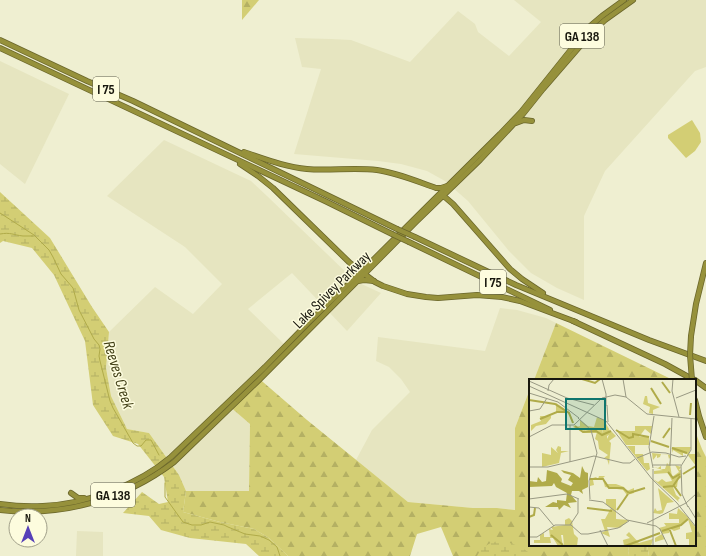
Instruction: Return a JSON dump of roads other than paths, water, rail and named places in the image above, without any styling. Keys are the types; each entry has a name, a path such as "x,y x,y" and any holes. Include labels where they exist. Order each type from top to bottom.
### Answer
{"highway":[{"name":"Lake Spivey Parkway","path":"450,187 521,112 590,27 624,0"},
{"name":"Lake Spivey Parkway","path":"0,510 40,512 80,506 122,492 161,472 184,453 259,380 358,281 363,273 514,124 594,30 614,13 634,0"},
{"name":"I 75","path":"0,40 133,101 516,285 648,340 706,361"},
{"name":"I 75","path":"0,48 665,364 692,379"},
{"path":"514,124 524,120 532,121"},
{"path":"222,144 274,163 292,167 316,170 375,170 402,176 436,188 450,187 450,195 453,204"},
{"path":"222,153 269,184 350,263 375,282"},
{"path":"416,181 453,204 513,272 533,288 555,300"},
{"name":"Lake Spivey Parkway","path":"0,504 15,506 43,506 67,504 113,490 137,480 160,466 172,457 304,327 435,204 440,196"},
{"path":"435,204 440,196"},
{"path":"694,379 690,355 691,336 696,304 706,262"},
{"path":"350,263 354,271 352,281"},
{"path":"358,281 366,280 375,282 396,291 421,297 438,298 489,295 508,298 576,322"},
{"name":"I 75","path":"696,381 706,388"},
{"path":"696,404 706,437"},
{"path":"71,493 76,497 81,498 113,490"}],"waterway":[{"name":"Reeves Creek","path":"0,213 34,235 49,250 61,274 73,288 79,310 94,339 99,345 100,361 113,408 133,443 137,446 141,446 146,440 151,440 159,455"},
{"path":"0,234 7,233 33,236"},
{"name":"Reeves Creek","path":"165,483 165,497 183,522 192,525 201,525 210,522 224,525 245,534 260,536 269,540 277,547 280,556"}]}
